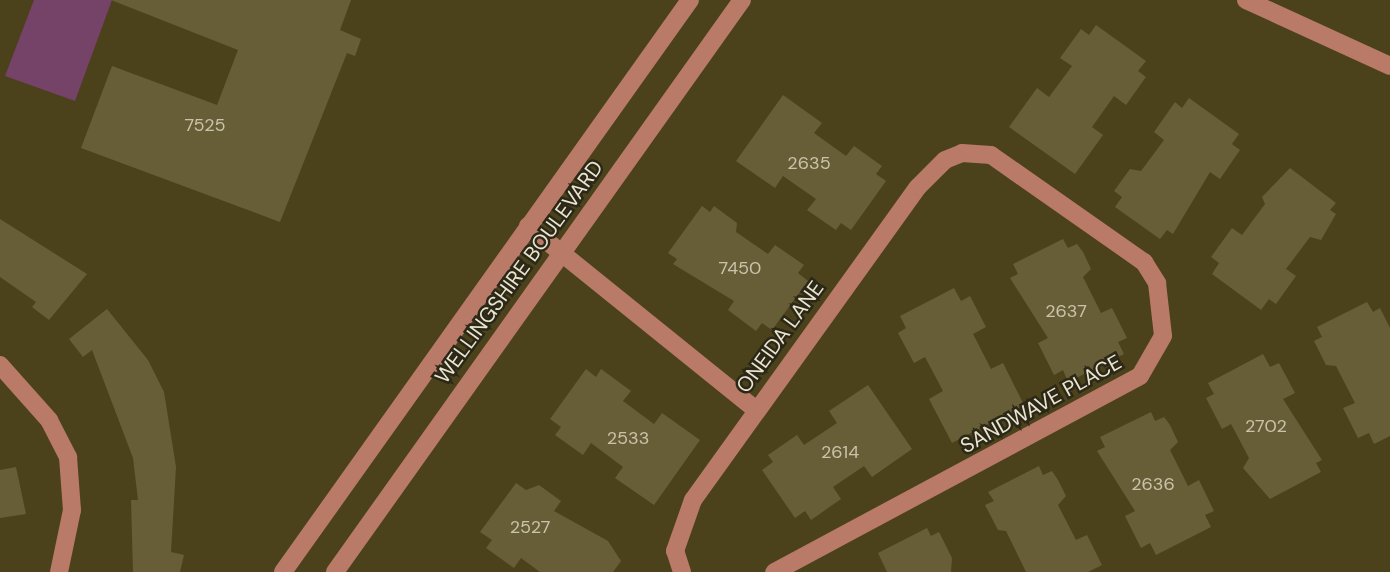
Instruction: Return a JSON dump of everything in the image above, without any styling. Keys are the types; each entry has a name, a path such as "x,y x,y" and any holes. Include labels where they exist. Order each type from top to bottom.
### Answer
{"street":[{"name":"WELLINGSHIRE BOULEVARD","path":"283,572 690,0"},
{"name":"WELLINGSHIRE BOULEVARD","path":"335,572 743,0"},
{"path":"1246,0 1390,66"},
{"name":"ONEIDA LANE","path":"682,572 675,551 680,526 755,409 918,187 962,153"},
{"name":"SANDWAVE PLACE","path":"774,572 1122,390 1155,355 1164,311 1144,262 1012,166 991,155 962,153"},
{"path":"528,226 755,409"},
{"path":"0,365 49,420 68,457 72,510 59,572"}],"shaded area":[{"path":"34,0 112,0 75,101 5,76"}],"building":[{"path":"111,0 351,0 340,30 361,39 355,56 347,53 280,222 81,148 112,66 217,105 238,50"},
{"path":"1096,25 1146,61 1138,71 1146,77 1126,105 1114,96 1092,127 1103,135 1075,174 1009,127 1037,88 1049,97 1072,66 1060,58 1081,29 1089,35"},
{"path":"783,95 822,123 814,133 846,156 854,146 882,166 876,174 886,181 851,230 841,223 836,230 807,210 816,199 783,176 775,188 736,161"},
{"path":"1189,98 1239,134 1232,144 1240,150 1220,179 1210,172 1173,234 1167,230 1160,239 1115,207 1122,197 1114,191 1130,169 1141,171 1164,140 1154,132 1175,102 1182,108"},
{"path":"1290,168 1336,203 1330,210 1336,214 1321,240 1310,237 1286,269 1296,276 1276,304 1269,299 1261,310 1212,274 1219,263 1211,257 1232,228 1242,235 1265,204 1262,197"},
{"path":"702,206 710,212 714,206 737,223 736,232 768,254 775,245 804,265 798,273 808,281 772,330 762,323 756,331 728,310 734,301 673,264 677,259 668,253"},
{"path":"0,219 87,274 49,320 32,307 36,302 0,277"},
{"path":"1063,239 1068,248 1077,244 1083,252 1091,269 1083,277 1101,313 1112,308 1127,338 1118,342 1124,354 1068,382 1063,370 1054,375 1038,343 1048,338 1010,278 1018,274 1013,264"},
{"path":"954,288 961,301 970,296 986,327 973,334 991,369 1003,363 1024,405 952,443 929,399 943,391 925,357 914,363 898,333 906,328 900,316"},
{"path":"1367,302 1373,312 1380,308 1390,328 1390,436 1374,444 1369,433 1358,438 1343,408 1355,403 1336,366 1326,365 1314,341 1322,337 1317,327"},
{"path":"107,309 148,360 164,392 176,467 171,552 184,555 180,572 133,572 131,500 138,500 133,458 92,350 83,357 69,339"},
{"path":"1263,354 1270,367 1279,363 1295,393 1283,399 1322,460 1316,463 1321,472 1270,499 1243,468 1249,458 1231,424 1222,429 1206,398 1214,394 1208,383"},
{"path":"586,369 596,377 601,369 631,391 623,401 654,424 662,413 700,440 654,505 615,478 623,467 591,443 583,455 555,435 561,427 550,419"},
{"path":"868,385 912,449 872,477 864,466 833,487 841,499 811,520 805,511 795,518 762,470 773,462 768,455 797,435 804,445 837,423 829,411"},
{"path":"1151,412 1155,421 1164,417 1170,425 1178,442 1170,450 1188,486 1199,480 1214,511 1205,515 1211,527 1156,555 1150,543 1141,548 1125,516 1135,511 1097,451 1105,447 1100,437"},
{"path":"1039,466 1043,475 1052,471 1066,496 1058,505 1076,540 1087,535 1102,565 1088,572 1026,572 1006,531 998,530 985,505 994,501 988,492"},
{"path":"16,467 26,514 0,518 0,470"},
{"path":"516,483 526,490 539,485 561,501 554,511 608,541 621,561 613,572 540,572 521,558 514,568 486,548 492,540 480,532"},
{"path":"927,528 931,536 939,532 952,558 951,572 887,572 878,553"}]}
